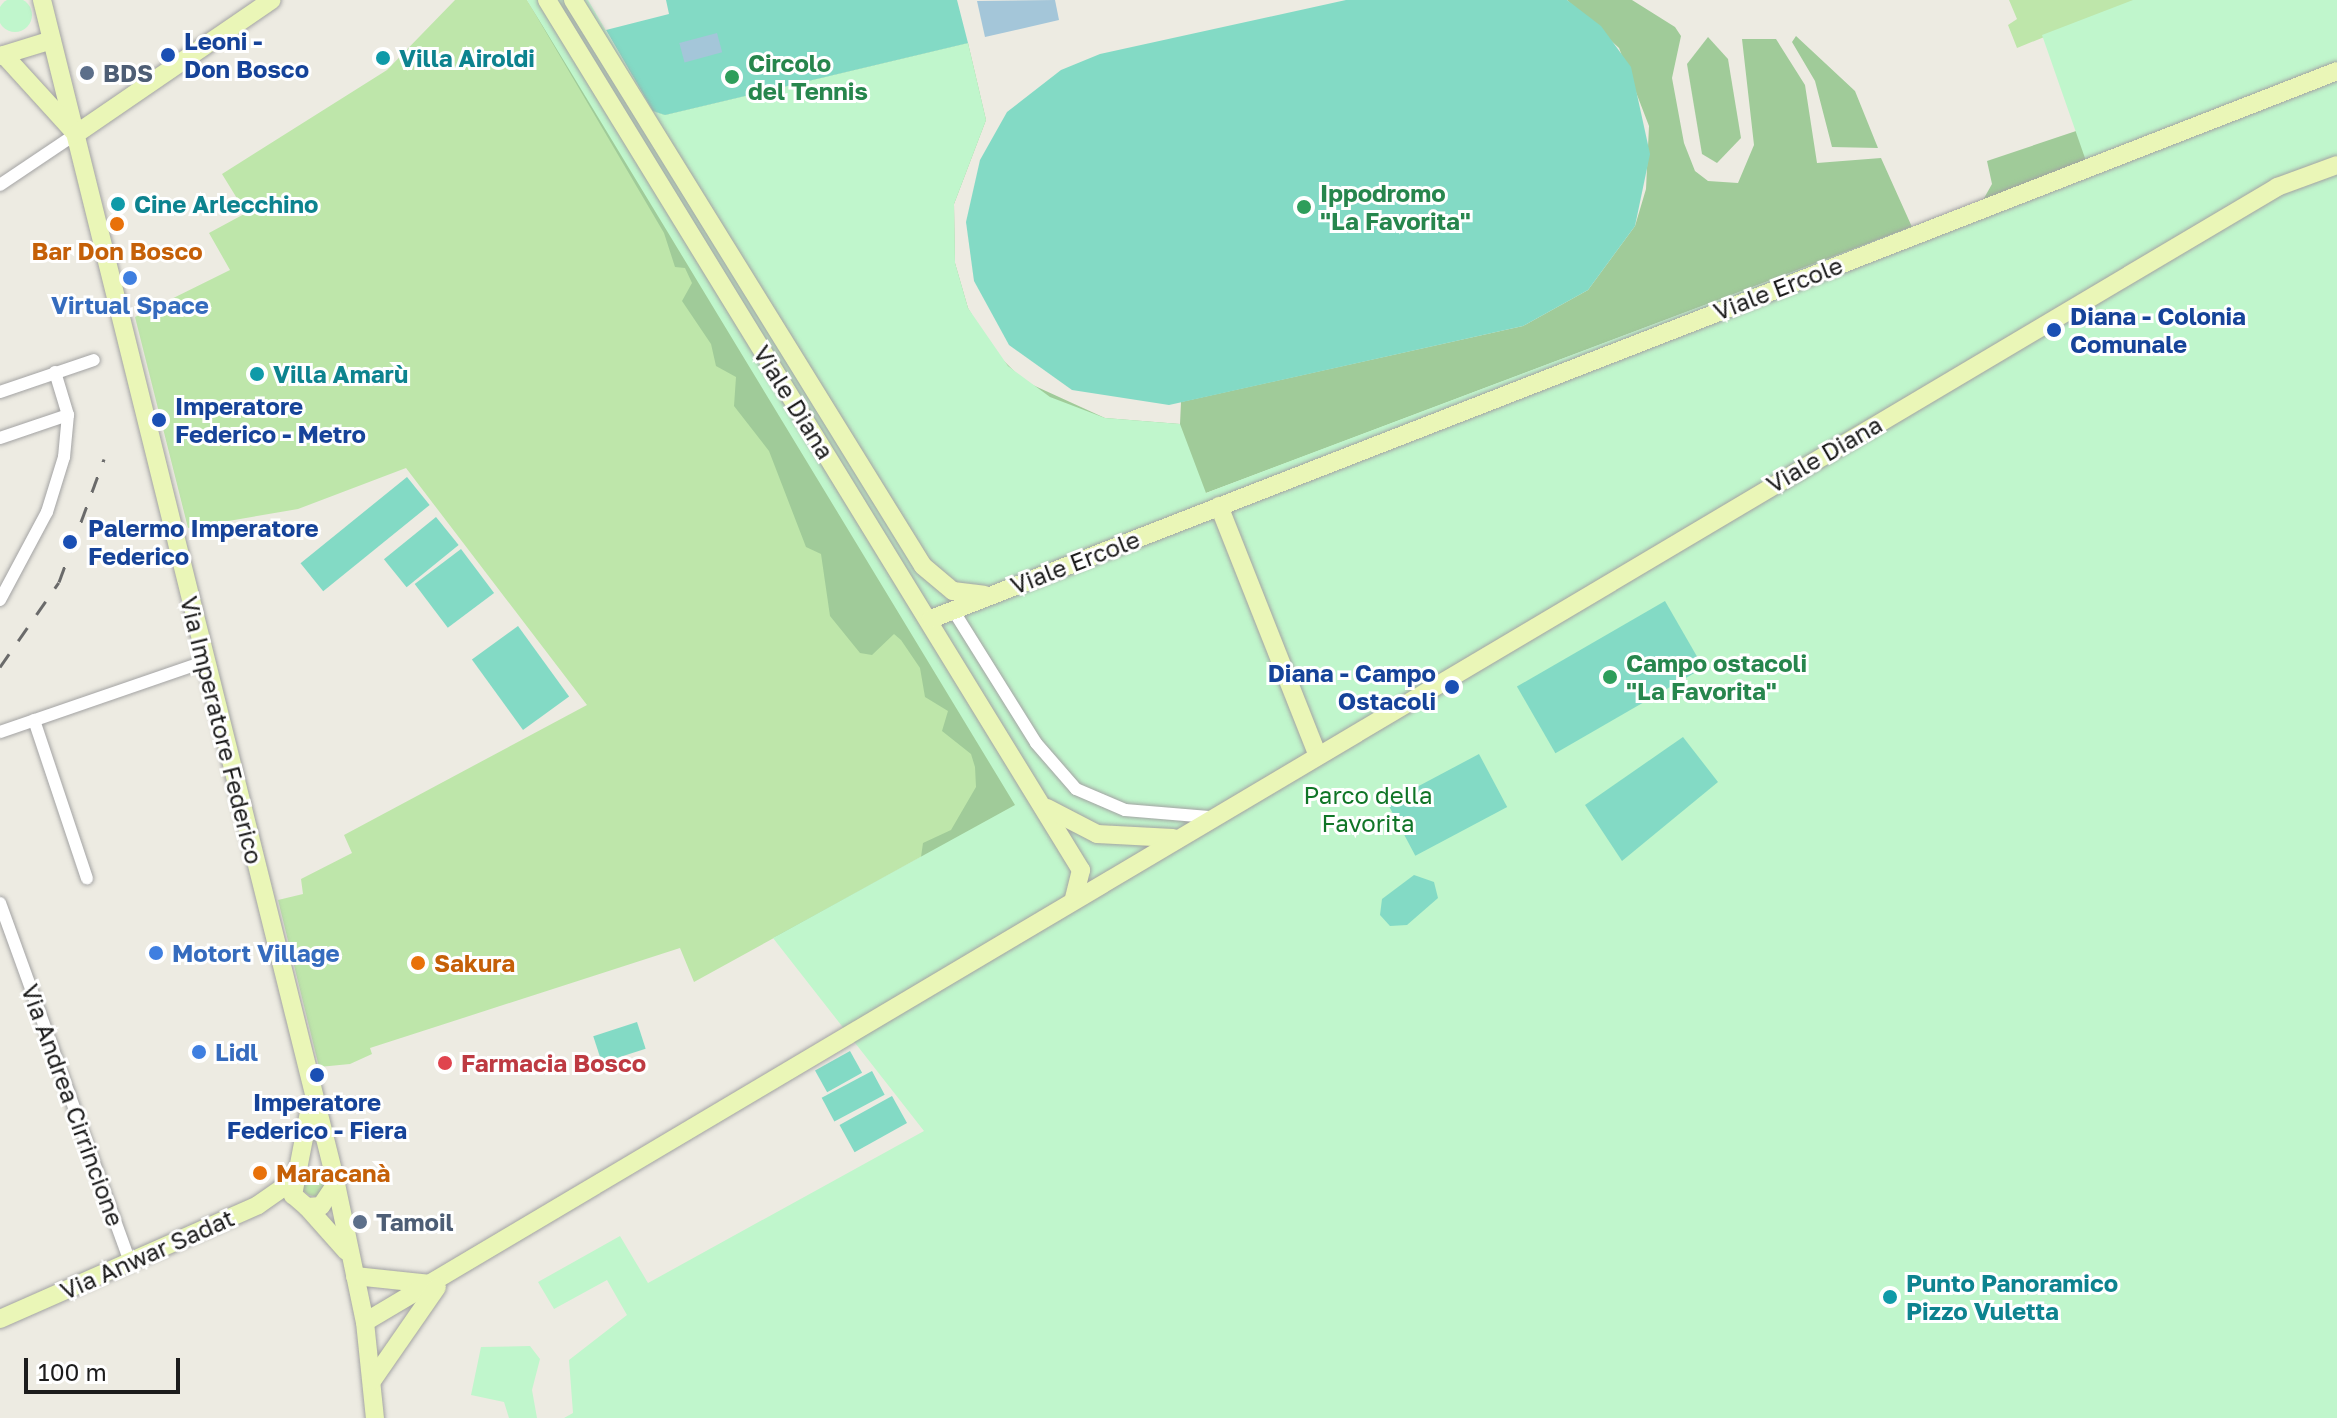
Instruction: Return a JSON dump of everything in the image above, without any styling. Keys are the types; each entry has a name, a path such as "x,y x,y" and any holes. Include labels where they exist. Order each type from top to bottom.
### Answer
{"street":[{"name":"Via Imperatore Federico","path":"42,0 335,1179 365,1322 375,1418"},
{"path":"0,185 272,0"},
{"name":"Viale Diana","path":"547,0 931,619 1041,804 1083,877 1070,903"},
{"name":"Viale Diana","path":"573,0 923,566 953,591 991,595"},
{"path":"52,40 1,53 76,134"},
{"name":"Viale Ercole","path":"931,619 2337,71"},
{"name":"Viale Diana","path":"1070,903 2277,187 2337,165"},
{"path":"0,392 94,360"},
{"path":"0,600 47,512 68,415 55,372"},
{"path":"0,438 68,415"},
{"path":"1219,506 1317,754"},
{"path":"953,610 1036,743 1076,789 1125,810 1216,816"},
{"path":"0,732 206,661"},
{"path":"34,720 87,878"},
{"path":"1041,804 1097,834 1180,837"},
{"name":"Via Andrea Cirrincione","path":"0,903 130,1262"},
{"path":"365,1322 441,1281 1070,903"},
{"path":"0,945 12,937"},
{"path":"311,1092 295,1174 307,1207 353,1268 420,1286 441,1281"},
{"path":"295,1174 318,1163 335,1179 327,1203 307,1207"},
{"name":"Via Anwar Sadat","path":"0,1319 258,1205 295,1174"},
{"path":"372,1381 441,1281"}],"green space":[{"path":"15,-2 27,3 32,15 27,27 15,32 3,27 -2,15 3,3"},
{"path":"455,0 527,0 1015,805 694,982 680,948 370,1048 372,1054 350,1064 319,1067 278,900 303,894 301,879 352,853 344,835 587,705 406,468 298,509 188,528 135,317 230,270 209,233 246,213 222,174 387,70"},
{"path":"527,0 1040,818 773,938 921,857 923,843 951,830 976,787 975,767 971,754 942,731 948,711 925,697 920,668 901,640 894,634 872,655 860,653 830,616 821,554 806,547 769,451 734,406 736,377 716,366 711,344 682,301 692,283 685,268 675,267 664,233"},
{"name":"Parco della Favorita","path":"527,0 588,0 653,111 665,115 968,43 986,120 954,204 955,263 968,308 1008,366 1050,397 1105,418 1180,424 1206,493 2086,161 2042,35 2133,0 2337,0 2337,1418 564,1418 573,1413 569,1360 627,1315 607,1280 554,1309 538,1282 620,1236 648,1283 924,1131 773,938 1015,805"},
{"path":"584,0 653,111 665,115 968,43 986,120 954,204 955,263 968,308 992,349 1024,381 1105,418 1180,424 1181,402 1523,326 1588,290 1635,226 1646,189 1649,126 1619,48 1567,0 1632,0 1675,27 1681,36 1672,78 1684,143 1695,171 1708,181 1738,183 1754,145 1742,39 1776,39 1805,85 1817,163 1881,158 1912,227 1206,493 932,564"},
{"name":"Circolo del Tennis","path":"666,0 957,0 968,43 665,115 653,111 606,30 669,14"},
{"name":"Ippodromo \"La Favorita\"","path":"1346,0 1567,0 1601,26 1631,67 1650,154 1635,226 1588,290 1523,326 1169,405 1072,390 1009,345 974,281 966,222 980,160 1007,112 1061,70 1100,54"},
{"path":"2009,0 2133,1 2017,48 2008,25 2017,19"},
{"path":"1796,36 1855,91 1878,148 1832,147 1815,81 1792,42"},
{"path":"1708,37 1728,59 1741,138 1717,163 1702,154 1687,64"},
{"path":"2176,126 1983,200 1992,184 1987,161 2088,127"},
{"path":"407,477 430,505 323,591 301,563"},
{"path":"436,517 459,545 407,587 384,559"},
{"path":"461,549 494,593 448,628 415,584"},
{"name":"Campo ostacoli \"La Favorita\"","path":"1665,601 1704,668 1555,753 1517,686"},
{"path":"518,626 569,696 523,730 472,660"},
{"path":"1683,737 1718,782 1622,861 1585,805"},
{"path":"1479,754 1507,807 1415,856 1387,803"},
{"path":"1414,875 1434,882 1438,898 1407,925 1390,926 1380,915 1382,899"},
{"path":"637,1022 646,1049 602,1063 593,1036"},
{"path":"850,1051 862,1073 827,1092 815,1070"},
{"path":"872,1071 885,1095 834,1122 822,1098"},
{"path":"892,1096 907,1123 855,1152 840,1125"},
{"path":"314,1172 325,1179 326,1184 319,1195 314,1196 303,1189 302,1184 309,1173"},
{"path":"530,1346 540,1359 532,1390 537,1418 509,1418 504,1402 471,1395 481,1347"}],"water":[{"path":"1055,0 1059,20 985,37 977,1"},
{"path":"717,33 722,52 685,62 679,43"}],"railway":[{"path":"0,667 59,582 104,459"}],"place":[{"name":"Leoni - Don Bosco","path":"168,55"},
{"name":"Villa Airoldi","path":"383,58"},
{"name":"BDS","path":"87,73"},
{"name":"Circolo del Tennis","path":"732,77"},
{"name":"Cine Arlecchino","path":"118,204"},
{"name":"Ippodromo \"La Favorita\"","path":"1304,207"},
{"name":"Bar Don Bosco","path":"117,224"},
{"name":"Virtual Space","path":"130,278"},
{"name":"Diana - Colonia Comunale","path":"2054,330"},
{"name":"Villa Amarù","path":"257,374"},
{"name":"Imperatore Federico - Metro","path":"159,420"},
{"name":"Palermo Imperatore Federico","path":"70,542"},
{"name":"Campo ostacoli \"La Favorita\"","path":"1610,677"},
{"name":"Diana - Campo Ostacoli","path":"1452,687"},
{"name":"Motort Village","path":"156,953"},
{"name":"Sakura","path":"418,963"},
{"name":"Lidl","path":"199,1052"},
{"name":"Farmacia Bosco","path":"445,1063"},
{"name":"Imperatore Federico - Fiera","path":"317,1075"},
{"name":"Maracanà","path":"260,1173"},
{"name":"Tamoil","path":"360,1222"},
{"name":"Punto Panoramico Pizzo Vuletta","path":"1890,1297"}]}
